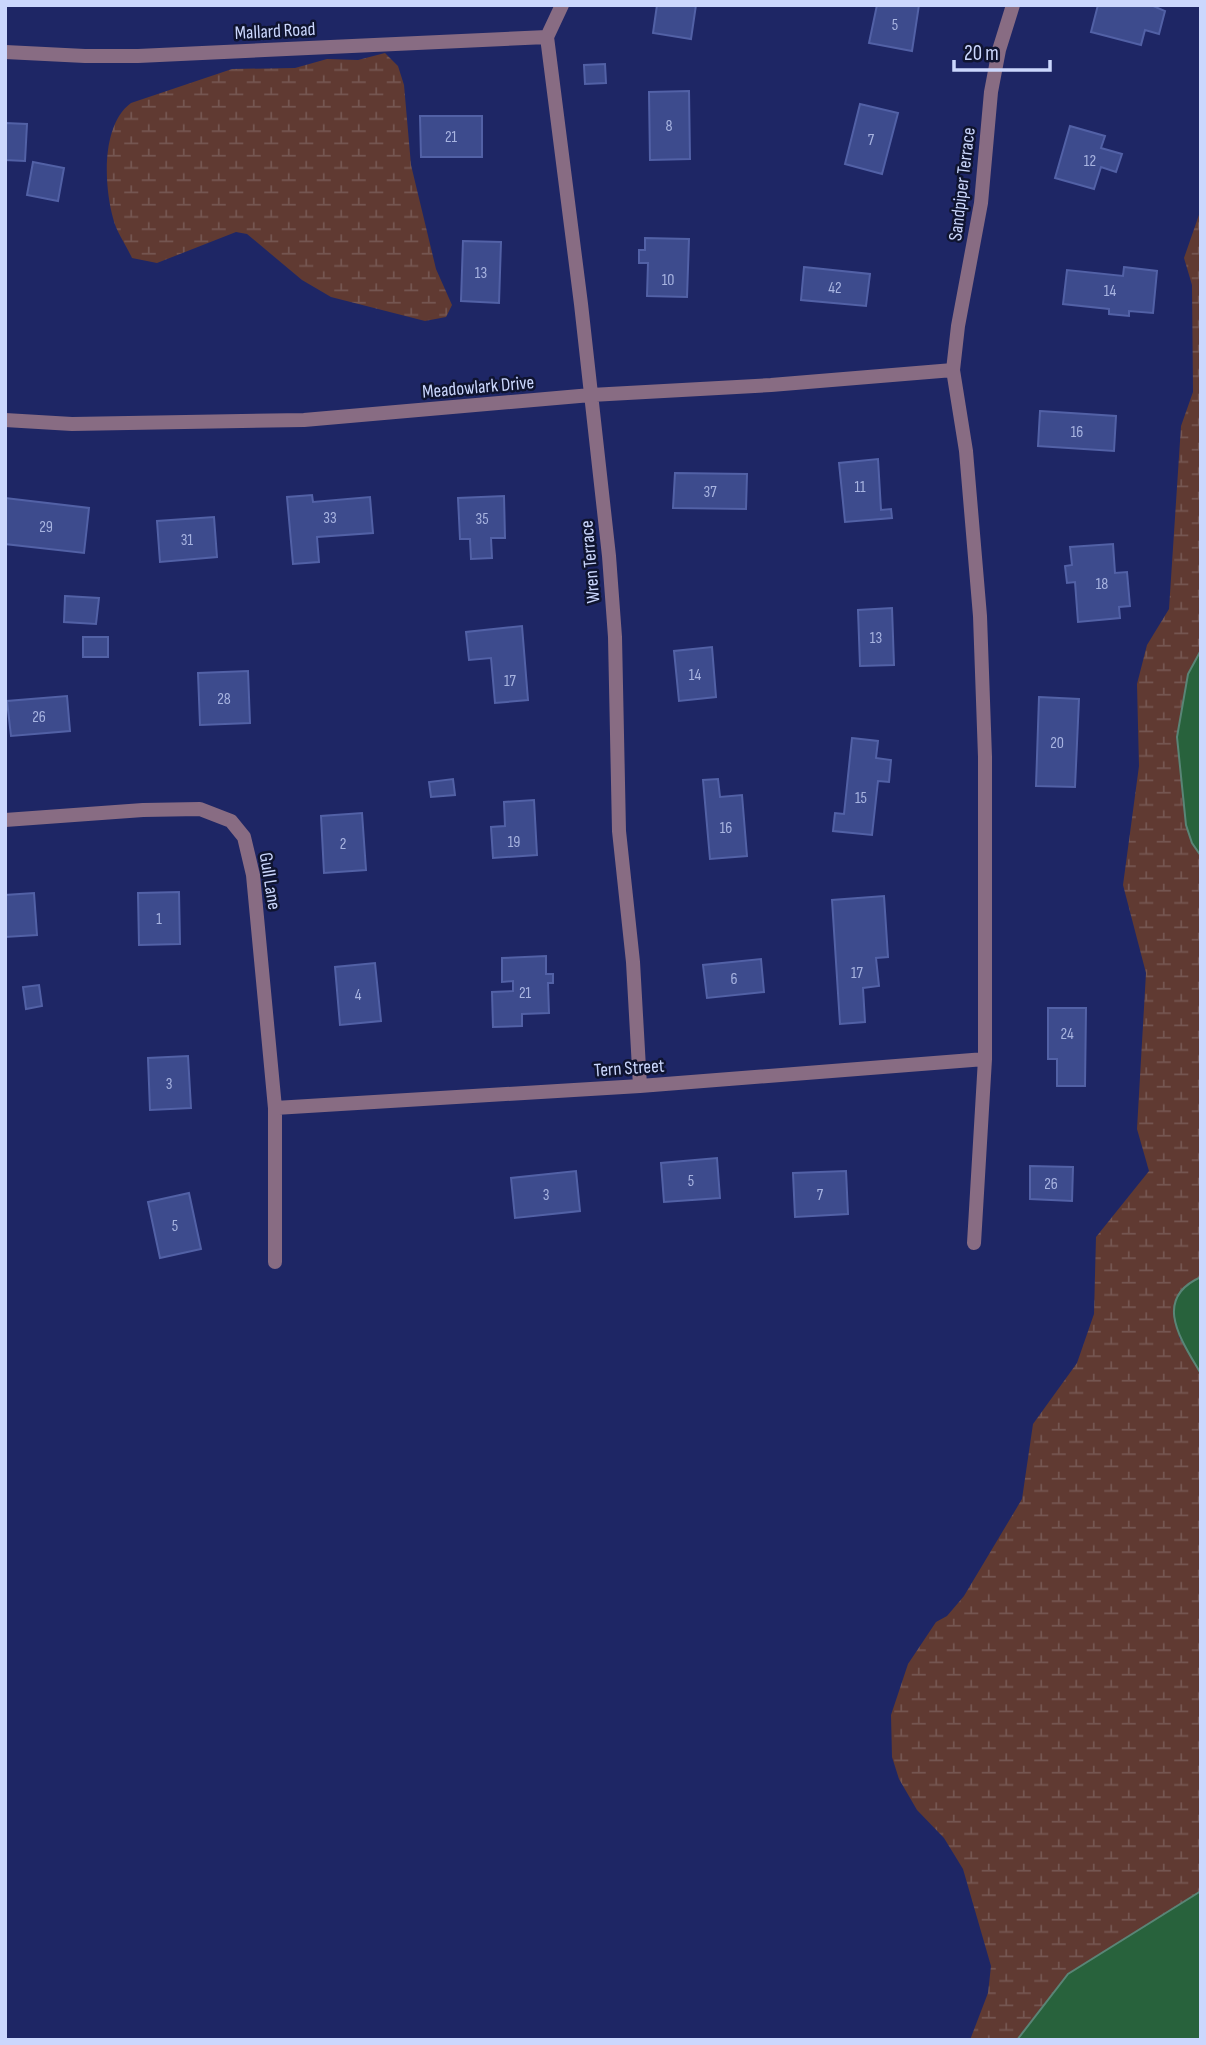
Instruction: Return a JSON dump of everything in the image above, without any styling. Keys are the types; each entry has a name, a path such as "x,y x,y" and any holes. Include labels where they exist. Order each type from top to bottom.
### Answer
{"street":[{"path":"547,37 562,5"},
{"name":"Sandpiper Terrace","path":"974,1242 985,1059 986,819 982,663 966,451 953,370 958,326 981,203 991,92 999,50 1013,5"},
{"name":"Mallard Road","path":"5,52 85,56 172,55 547,37"},
{"name":"Wren Terrace","path":"547,37 591,395 615,637 619,831 633,962 640,1086"},
{"name":"Meadowlark Drive","path":"5,420 72,424 304,420 591,395 771,385 953,370"},
{"name":"Gull Lane","path":"5,820 143,810 200,809 231,821 244,837 253,875 275,1108 275,1262"},
{"name":"Tern Street","path":"275,1108 640,1086 985,1059"}],"green space":[{"path":"385,53 398,66 404,85 411,165 436,269 452,305 446,317 425,321 331,297 302,280 247,234 236,232 157,263 132,258 114,223 107,173 107,156 114,126 131,103 232,69 295,68 327,59 358,60"},
{"path":"1201,209 1201,650 1188,674 1192,843 1201,856 1201,1277 1190,1282 1179,1337 1201,1374 1201,1891 1068,1974 1017,2040 970,2040 988,1993 991,1966 963,1869 944,1838 917,1810 899,1779 892,1757 891,1715 908,1664 936,1622 947,1616 964,1596 1022,1499 1033,1424 1077,1363 1094,1314 1096,1237 1149,1171 1137,1129 1146,973 1123,885 1139,766 1137,684 1147,645 1169,609 1181,426 1193,392 1192,285 1184,258"}],"shaded area":[{"path":"1201,650 1201,856 1192,843 1186,825 1177,737 1188,674"},
{"path":"1201,1277 1201,1374 1179,1335 1174,1309 1177,1297 1186,1286"},
{"path":"1201,1891 1201,2040 1017,2040 1068,1974"}],"building":[{"path":"657,5 696,5 691,39 653,33"},
{"path":"877,5 919,5 912,51 869,43"},
{"path":"1098,5 1151,5 1165,11 1159,34 1145,30 1141,45 1091,32"},
{"path":"605,64 606,83 585,84 584,65"},
{"path":"689,91 690,159 650,160 649,92"},
{"path":"860,104 898,113 882,174 845,164"},
{"path":"420,116 482,116 482,157 421,157"},
{"path":"5,123 27,124 25,161 5,160"},
{"path":"1070,126 1105,136 1101,148 1122,154 1116,172 1101,167 1094,189 1055,178"},
{"path":"33,162 64,168 58,201 27,195"},
{"path":"645,238 689,239 687,297 647,296 648,263 639,263 639,250 645,250"},
{"path":"463,241 501,242 499,303 461,301"},
{"path":"804,267 870,274 866,306 801,300"},
{"path":"1124,267 1157,271 1153,313 1129,311 1129,316 1109,314 1109,309 1063,304 1067,270 1123,276"},
{"path":"1040,411 1116,416 1114,451 1038,446"},
{"path":"878,459 881,510 891,509 892,518 845,522 839,463"},
{"path":"675,473 747,474 746,509 673,508"},
{"path":"312,495 313,502 370,497 373,533 317,537 319,562 293,564 287,497"},
{"path":"504,496 505,538 491,538 492,558 471,559 470,539 460,539 458,498"},
{"path":"5,498 89,508 84,553 5,544"},
{"path":"214,517 217,557 160,562 157,521"},
{"path":"1113,544 1115,573 1127,572 1130,606 1119,607 1120,618 1078,622 1075,582 1067,583 1065,566 1072,565 1070,547"},
{"path":"65,596 99,598 96,624 64,622"},
{"path":"892,608 894,665 860,666 858,610"},
{"path":"522,626 528,700 495,703 491,658 469,660 466,632"},
{"path":"83,637 108,637 108,657 83,657"},
{"path":"712,647 716,697 679,701 674,651"},
{"path":"248,671 250,723 200,725 198,673"},
{"path":"67,696 70,731 11,736 7,701"},
{"path":"1039,697 1079,699 1075,787 1036,786"},
{"path":"852,738 878,741 876,758 891,760 889,782 878,781 872,835 833,831 835,813 844,814"},
{"path":"453,779 455,795 431,797 429,782"},
{"path":"718,779 720,797 742,795 747,856 710,859 703,780"},
{"path":"534,800 537,855 493,858 491,827 505,826 504,802"},
{"path":"362,813 366,870 324,873 321,816"},
{"path":"179,892 180,944 139,945 138,893"},
{"path":"34,893 37,935 5,937 5,895"},
{"path":"884,896 888,957 876,958 879,986 863,988 865,1022 840,1024 832,900"},
{"path":"546,956 546,974 553,974 553,983 548,983 549,1013 522,1014 522,1026 493,1027 492,992 513,991 513,981 502,982 502,958"},
{"path":"761,959 764,992 707,998 703,965"},
{"path":"375,963 381,1021 340,1025 335,967"},
{"path":"39,985 42,1006 26,1009 23,987"},
{"path":"1048,1008 1086,1008 1085,1086 1057,1086 1057,1059 1048,1059"},
{"path":"188,1056 191,1108 150,1110 148,1058"},
{"path":"717,1158 720,1198 664,1202 661,1163"},
{"path":"1030,1166 1073,1167 1072,1201 1030,1199"},
{"path":"576,1171 580,1211 515,1218 511,1178"},
{"path":"846,1171 848,1214 795,1217 793,1173"},
{"path":"189,1193 201,1249 160,1258 148,1202"}]}
